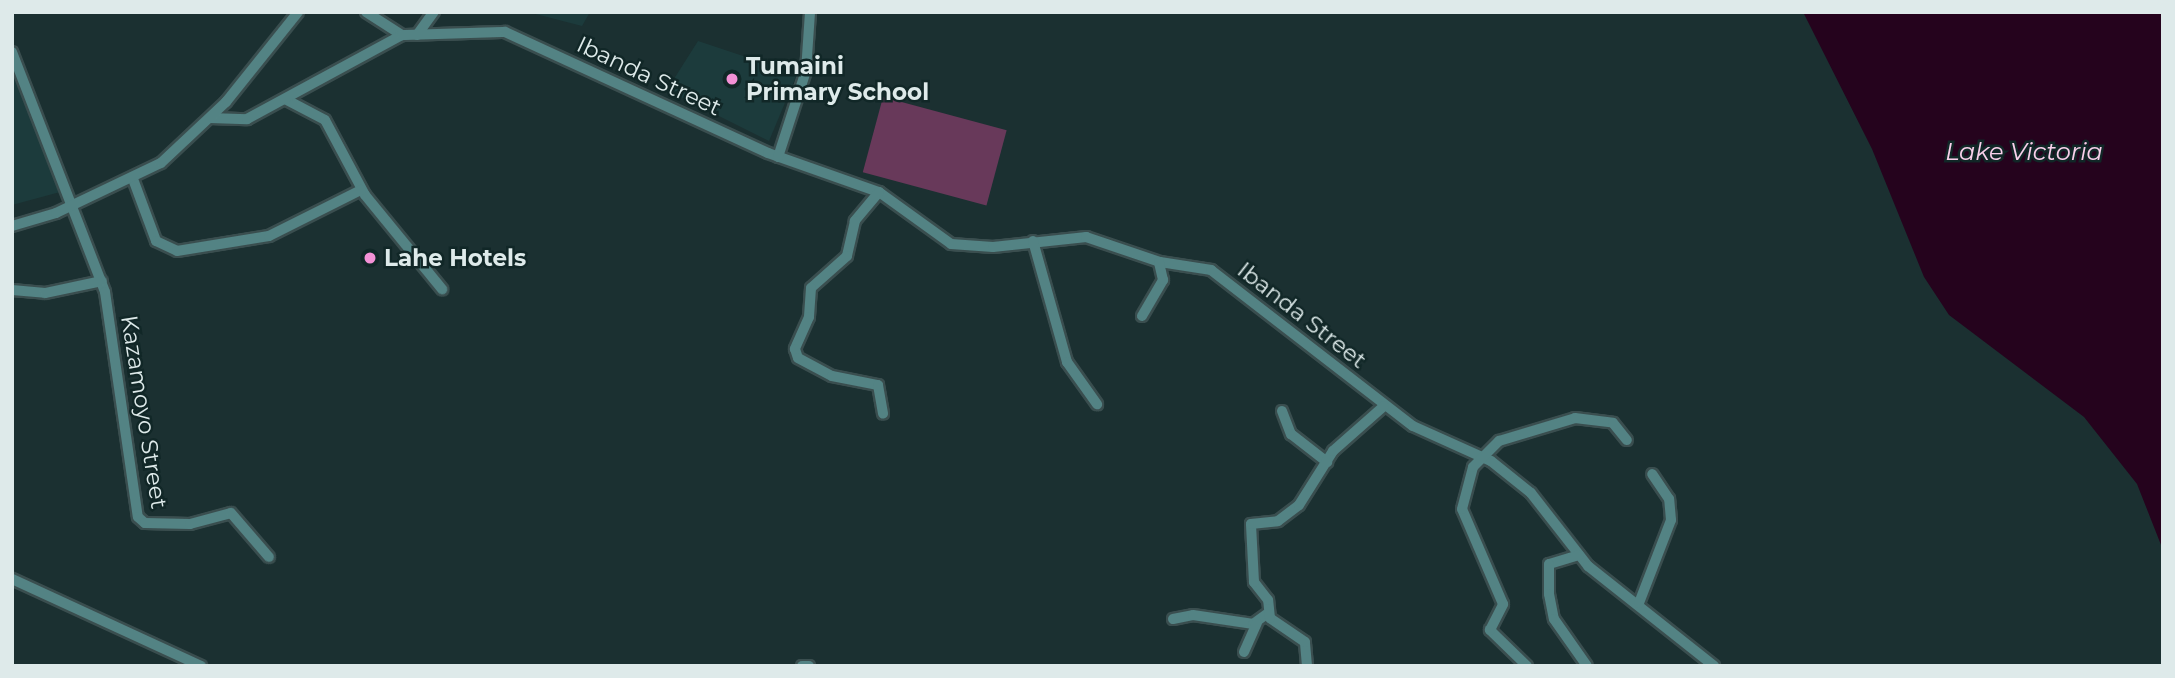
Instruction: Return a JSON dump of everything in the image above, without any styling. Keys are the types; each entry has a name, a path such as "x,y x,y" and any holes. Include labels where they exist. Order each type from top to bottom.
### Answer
{"street":[{"path":"12,226 73,205 133,179 210,118 298,12"},
{"path":"210,118 241,121 402,35 366,12"},
{"path":"417,35 433,12"},
{"path":"778,157 804,80 810,12"},
{"name":"Ibanda Street","path":"402,35 517,34 778,157 879,192 951,244 1086,237 1159,262 1216,272 1384,406 1444,444 1480,456 1531,493 1579,555 1714,666"},
{"name":"Kazamoyo Street","path":"12,52 102,281 139,518 190,524 231,513 269,557"},
{"path":"285,99 324,120 361,190 442,289"},
{"path":"133,179 156,241 177,251 269,236 361,190"},
{"path":"879,192 855,221 847,256 811,288 810,317 795,349 798,358 832,376 878,385 883,414"},
{"path":"1033,241 1067,362 1097,404"},
{"path":"1142,316 1163,280 1159,262"},
{"path":"12,290 45,293 102,281"},
{"path":"1244,652 1257,623 1267,614 1268,600 1251,572 1251,524 1278,521 1299,505 1338,447 1384,406"},
{"path":"1282,411 1291,434 1327,462"},
{"path":"1527,666 1492,635 1501,594 1461,509 1480,456 1522,430 1575,418 1613,423 1627,440"},
{"path":"1317,455 1338,447"},
{"path":"1640,603 1671,520 1669,499 1652,474"},
{"path":"1579,555 1549,564 1549,594 1554,619 1587,666"},
{"path":"12,579 201,666"},
{"path":"1267,614 1304,642 1307,666"},
{"path":"1173,619 1257,623"},
{"path":"802,666 809,666"}],"shaded area":[{"path":"528,12 590,12 582,26"},
{"path":"698,41 797,74 769,141 667,90"},
{"path":"15,67 60,192 12,205 12,68"},
{"path":"883,97 1007,130 986,205 863,172"}],"water":[{"name":"Lake Victoria","path":"1803,12 2163,12 2163,550 2137,484 2084,417 1949,315 1924,277 1872,149"}],"place":[{"name":"Tumaini Primary School","path":"732,79"},
{"name":"Lahe Hotels","path":"370,258"}]}
